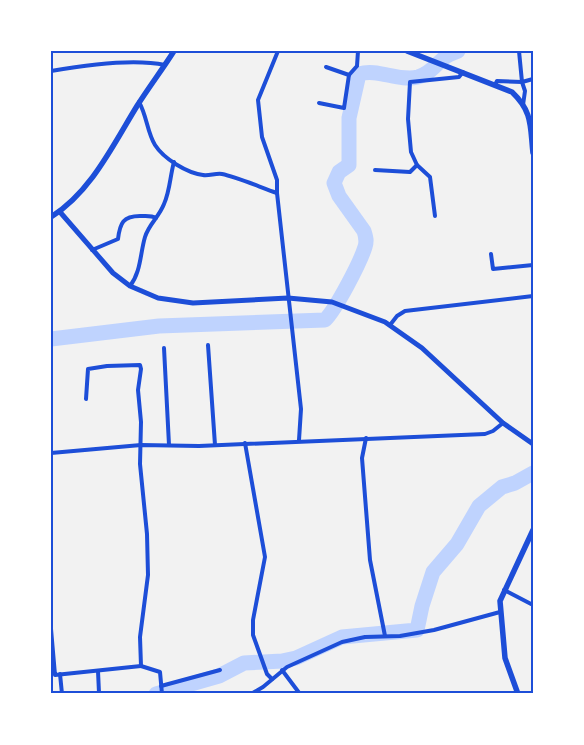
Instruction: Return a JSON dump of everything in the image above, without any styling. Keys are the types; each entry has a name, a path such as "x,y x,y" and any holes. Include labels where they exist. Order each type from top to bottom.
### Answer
{"main road":[{"path":"51,217 75,200 97,171 139,102 174,51"},
{"path":"407,51 512,92 529,114 533,153"},
{"path":"518,694 505,658 500,601 533,530"}],"street":[{"path":"278,51 258,100 262,137 278,180 276,193 301,409 299,440"},
{"path":"319,103 344,108 349,75 357,66 358,51"},
{"path":"519,51 522,82 525,91 523,105"},
{"path":"51,71 126,62 165,64"},
{"path":"326,67 349,75"},
{"path":"435,216 430,177 417,165 411,152 408,119 410,82 460,77 463,72"},
{"path":"495,85 497,81 522,82 533,79"},
{"path":"139,102 144,110 147,126 155,145 162,154 174,162 191,172 204,175 221,174 276,193"},
{"path":"130,286 137,278 145,236 165,203 174,162"},
{"path":"375,170 410,172 417,165"},
{"path":"60,212 113,272 130,286 158,298 192,304 288,298 332,302 390,325 422,348 503,423 533,444"},
{"path":"92,250 118,239 119,227 126,218 132,216 152,216 156,218"},
{"path":"492,254 493,269 533,265"},
{"path":"390,325 397,316 405,311 533,296"},
{"path":"208,344 215,445"},
{"path":"164,348 169,446"},
{"path":"86,399 88,369 140,365 138,390 141,422 140,464 147,534 148,574 140,637 141,666"},
{"path":"51,453 141,445 215,445 299,440 485,434 493,431 503,423"},
{"path":"366,438 362,458 369,551 385,636"},
{"path":"246,443 265,557 253,620 253,635 263,665 267,674 272,679"},
{"path":"504,590 533,605"},
{"path":"251,694 263,687 282,670 342,642 365,637 400,636 434,630 500,612"},
{"path":"51,629 55,675 141,666 160,672 162,694"},
{"path":"161,686 220,670"},
{"path":"282,670 300,694"},
{"path":"93,694 99,693 98,671"},
{"path":"60,674 62,694"}],"waterway":[{"path":"51,339 159,326 325,320 347,285 366,243 364,231 339,196 334,183 339,172 349,165 349,118 359,74 373,73 403,78 418,77 427,73 447,56 458,51"},
{"path":"156,694 219,676 244,663 282,661 296,658 342,637 417,630 422,606 433,572 457,544 479,506 502,487 515,483 533,473"}]}
